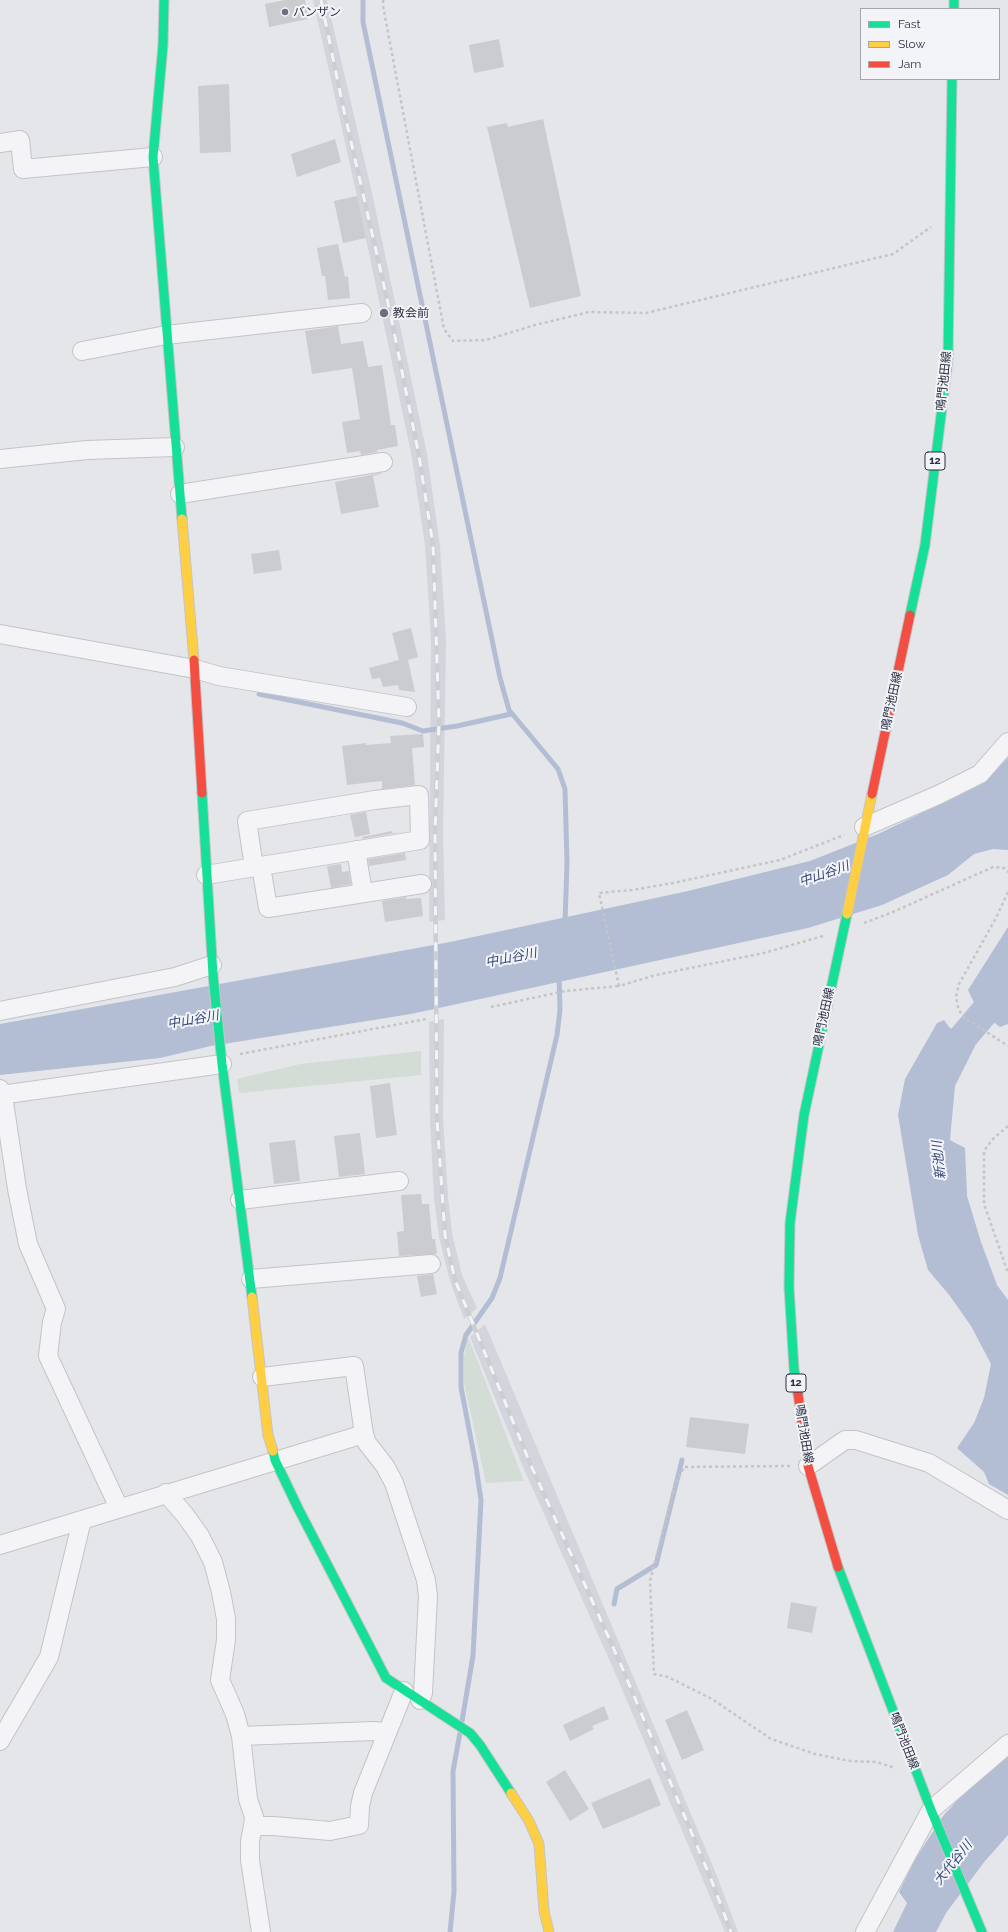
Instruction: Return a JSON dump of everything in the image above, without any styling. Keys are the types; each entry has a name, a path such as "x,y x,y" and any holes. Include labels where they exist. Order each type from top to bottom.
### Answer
{"street":[{"path":"164,0 163,45 153,142 153,157 175,447 195,669 212,970 251,1279 268,1435 275,1460 378,1665 386,1678 470,1733 480,1745 529,1822 539,1844 544,1910 549,1932"},
{"name":"鳴門池田線","path":"952,80 948,359 925,545 804,1115 790,1223 789,1287 794,1369 808,1466 838,1568 918,1777 982,1932"},
{"path":"0,143 20,140 23,169 153,157"},
{"path":"82,351 166,335 362,313"},
{"path":"0,459 87,450 175,447"},
{"path":"180,494 383,462"},
{"path":"0,634 195,669 218,676 407,707"},
{"path":"863,832 980,774 1008,742"},
{"path":"206,875 258,867 420,840 419,795 375,800 247,821 258,867 268,908 422,884"},
{"path":"356,850 363,893"},
{"path":"0,1011 212,970"},
{"path":"119,1508 48,1356 52,1322 56,1309 28,1244 1,1093 222,1058"},
{"path":"240,1200 399,1181"},
{"path":"251,1279 431,1264"},
{"path":"262,1377 354,1366 364,1434 367,1443 385,1466 394,1483 426,1580 428,1596 423,1693 420,1700"},
{"path":"0,1545 166,1493 364,1434"},
{"path":"808,1466 845,1440 856,1440 930,1463 1008,1510"},
{"path":"166,1493 185,1515 200,1536 213,1562 221,1592 226,1619 226,1640 220,1680 235,1714 240,1736 248,1799 254,1817 250,1841 250,1860 261,1932"},
{"path":"0,1741 49,1657 82,1520"},
{"path":"253,1826 272,1826 330,1831 359,1825 362,1793 404,1691"},
{"path":"240,1736 374,1731 388,1732"},
{"path":"865,1932 934,1816 1008,1744"}],"path":[{"path":"383,0 384,14 444,329 453,341 486,340 535,325 589,312 624,314 653,311 893,254 932,226 949,224"},
{"path":"619,986 599,893 632,890 673,883 780,860 863,832"},
{"path":"491,1006 565,991 619,986 656,975 764,953 893,912 993,867 1004,868 1008,872"},
{"path":"1008,892 996,918 959,984 956,998 962,1016 1008,1046"},
{"path":"222,1058 426,1019"},
{"path":"1008,1126 993,1139 984,1151 984,1204 1008,1273"},
{"path":"808,1466 684,1467 676,1485 650,1581 654,1674 668,1677 712,1699 771,1739 815,1754 850,1761 877,1762 918,1777"}],"shaded area":[{"path":"313,0 327,0 372,193 427,454 440,546 446,641 443,834 445,920 429,922 431,639 425,545 412,458 357,196"},
{"path":"444,1019 443,1119 452,1233 462,1275 477,1308 464,1319 450,1281 439,1237 434,1198 430,1121 429,1022"},
{"path":"421,1051 421,1075 239,1093 237,1079 300,1064"},
{"path":"485,1324 717,1876 738,1932 725,1932 613,1668 523,1467 470,1337"},
{"path":"469,1339 524,1481 486,1483 464,1383 464,1357 467,1340"}],"water":[{"name":"中山谷川","path":"1008,758 1008,850 993,849 974,854 948,875 882,905 808,928 411,1014 211,1046 160,1058 0,1075 0,1024 450,942 688,891 810,861 878,834 932,808 986,779"},
{"path":"1008,927 1008,1024 1000,1027 978,1011 968,990"},
{"path":"944,1020 949,1027 975,1046 955,1086 950,1140 965,1148 967,1196 981,1242 997,1285 1008,1300 1008,1495 989,1484 984,1472 957,1448 974,1423 984,1398 991,1364 971,1326 950,1296 928,1270 918,1235 898,1115 905,1079 937,1023"},
{"name":"大代谷川","path":"1008,1752 1008,1835 985,1861 946,1913 936,1932 893,1932 907,1903 899,1892 914,1861 943,1816 974,1782"}],"building":[{"path":"285,0 305,0 308,19 269,27 265,4"},
{"path":"499,39 504,67 474,73 469,45"},
{"path":"229,84 231,152 200,153 198,86"},
{"path":"543,119 581,296 530,308 487,127 507,123 508,127"},
{"path":"335,139 341,162 297,177 291,154"},
{"path":"357,196 366,238 343,243 334,201"},
{"path":"338,244 345,277 348,276 350,298 328,300 325,276 322,276 317,248"},
{"path":"338,326 341,344 363,341 368,367 382,365 391,425 395,425 398,446 361,455 360,451 347,453 342,422 360,419 352,368 312,374 305,331"},
{"path":"381,473 373,476 379,507 341,514 335,482"},
{"path":"279,550 282,570 254,574 251,554"},
{"path":"411,628 418,657 408,660 415,692 399,690 398,685 383,687 380,678 372,679 369,668 399,660 392,633"},
{"path":"423,734 424,747 412,748 415,785 382,789 382,781 347,785 342,746 366,743 366,745 391,743 390,736"},
{"path":"366,812 370,834 355,837 350,815"},
{"path":"392,831 392,833 401,832 363,839 362,837"},
{"path":"405,853 406,860 369,866 368,859"},
{"path":"341,864 342,872 349,871 351,884 331,888 327,866"},
{"path":"406,897 406,899 421,898 423,916 385,922 382,901"},
{"path":"390,1083 397,1135 376,1138 370,1086"},
{"path":"360,1133 365,1174 339,1177 334,1136"},
{"path":"295,1140 300,1181 274,1184 269,1143"},
{"path":"421,1194 422,1204 429,1204 432,1239 435,1239 437,1254 399,1256 397,1232 404,1231 401,1195"},
{"path":"433,1274 437,1294 421,1297 417,1276"},
{"path":"690,1417 749,1424 745,1454 686,1447"},
{"path":"791,1602 817,1607 812,1633 787,1628"},
{"path":"604,1706 609,1719 592,1726 594,1729 570,1741 563,1725"},
{"path":"687,1710 704,1750 682,1760 665,1720"},
{"path":"565,1770 589,1809 570,1821 546,1782"},
{"path":"650,1778 661,1805 603,1829 591,1803"}],"waterway":[{"path":"363,0 363,22 500,678 509,710 558,769 565,789 567,863 565,923"},
{"path":"259,694 402,723 423,731 457,726 511,714"},
{"path":"462,1721 473,1656 481,1500 461,1387 461,1353 466,1335 492,1298 500,1278 557,1035 560,1010 559,976"},
{"name":"新池川","path":"945,1071 960,1041 1008,984"},
{"path":"614,1604 617,1589 656,1565 682,1460"},
{"path":"450,1932 454,1892 453,1771 460,1733"}],"railway":[{"path":"321,0 342,102 390,312 419,456 433,545 439,721 435,833 437,1120 445,1235 455,1280 530,1463 621,1665 711,1879 731,1932"}],"traffic: fast":[{"path":"164,0 163,45 153,157 182,519"},
{"path":"954,0 954,8"},
{"path":"910,615 925,545 948,359 952,80"},
{"path":"202,793 213,975 222,1064 252,1297"},
{"path":"798,1394 794,1369 789,1287 790,1223 804,1115 847,914"},
{"path":"273,1451 275,1460 298,1508 386,1678 470,1733 480,1745 511,1793"},
{"path":"838,1567 931,1810 982,1932"}],"traffic: slow":[{"path":"182,519 194,660"},
{"path":"847,914 872,794"},
{"path":"252,1297 268,1435 273,1451"},
{"path":"511,1793 529,1821 539,1844 544,1911 549,1932"}],"traffic: jam":[{"path":"872,794 910,615"},
{"path":"194,660 202,793"},
{"path":"798,1394 808,1466 838,1567"}],"place":[{"name":"バンザン","path":"285,12"},
{"name":"教会前","path":"384,313"}]}
